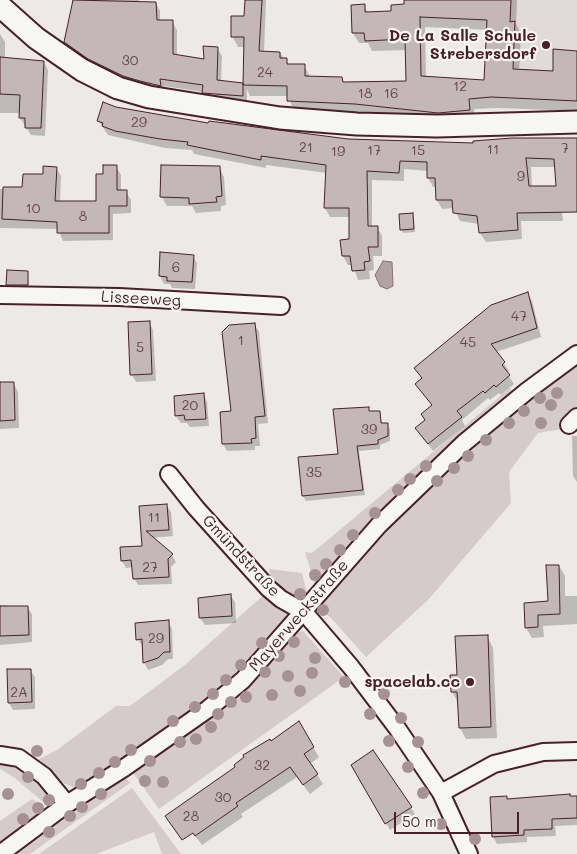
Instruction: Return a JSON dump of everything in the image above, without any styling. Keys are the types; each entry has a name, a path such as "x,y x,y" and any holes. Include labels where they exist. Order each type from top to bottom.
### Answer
{"main road":[{"path":"0,6 36,38 82,70 112,86 150,97 280,118 357,124 437,126 577,122"}],"street":[{"name":"Lisseeweg","path":"0,295 119,297 281,306"},
{"name":"Mayerweckstraße","path":"0,854 67,804 124,768 208,709 242,680 379,525 464,444 577,354"},
{"name":"Gmündstraße","path":"168,474 268,588 280,599 304,612 357,675 397,728 441,793 468,854"},
{"path":"441,793 494,764 544,752 577,751"},
{"path":"0,755 19,758 44,776 67,804"}],"shaded area":[{"name":"De La Salle Schule Strebersdorf","path":"404,0 577,0 577,101 552,100 552,71 513,69 515,22 415,17"},
{"path":"383,261 392,262 393,286 387,289 380,286 375,275"},
{"path":"577,364 577,413 562,429 538,433 509,472 511,503 428,600 366,657 330,617 321,611 324,598 443,472 526,401"},
{"path":"510,388 514,394 349,549 315,585 305,552 312,553"},
{"path":"269,569 302,573 307,593 298,600 290,593 278,590 271,581"},
{"path":"268,591 292,612 254,657 187,715 81,787 73,787 61,782 39,759 57,750 116,706 130,706 186,664"},
{"path":"303,631 344,677 159,809 131,770 295,633"},
{"path":"0,763 24,771 39,780 49,791 52,800 50,808 15,778 0,769"},
{"path":"124,775 130,783 30,854 12,854"},
{"path":"132,788 181,854 162,854 154,832 96,854 39,854"},
{"path":"32,799 40,804 46,813 0,847 0,821"}],"building":[{"path":"73,0 156,2 157,20 173,20 173,54 204,59 203,46 218,47 217,80 243,83 243,96 202,93 203,85 160,79 161,86 140,81 123,76 88,59 64,42"},
{"path":"245,0 262,0 259,51 280,52 280,58 287,58 287,64 305,64 305,76 342,77 343,82 406,81 405,39 365,41 364,33 352,33 351,5 365,4 365,12 391,11 391,5 404,4 404,0 511,0 510,22 515,21 513,69 553,71 553,49 577,51 577,101 491,97 469,99 470,110 438,113 355,104 287,101 287,86 243,85 244,37 231,37 231,16 244,16","holes":["420,17 487,20 484,80 421,76"]},
{"path":"0,57 44,61 41,128 25,128 25,118 19,118 20,95 0,94"},
{"path":"103,102 116,107 208,123 209,121 348,139 473,143 473,141 512,138 577,138 577,212 517,213 518,230 479,233 477,216 453,213 452,200 436,200 435,178 427,178 427,162 400,161 399,173 367,171 368,226 378,226 378,247 368,247 370,261 364,262 365,270 352,271 350,256 342,256 340,240 349,239 349,208 324,208 326,165 261,156 261,160 187,145 188,142 115,131 102,126 103,123 97,121","holes":["526,158 554,159 556,186 529,186"]},
{"path":"103,165 117,165 117,190 127,190 127,206 109,206 109,233 57,233 57,222 2,219 3,187 22,187 23,174 43,174 43,166 57,167 55,201 96,201 96,174 103,174"},
{"path":"161,165 220,166 222,196 216,197 217,202 189,204 189,198 160,197"},
{"path":"413,213 414,229 400,230 399,214"},
{"path":"160,252 194,255 192,282 167,281 167,277 159,276"},
{"path":"7,270 28,271 28,285 6,285"},
{"path":"528,292 537,328 491,344 505,362 502,365 510,375 496,387 494,385 485,393 483,391 457,411 462,417 428,444 415,428 425,420 421,414 432,405 415,384 422,378 414,368 491,305"},
{"path":"150,321 152,374 130,375 128,322"},
{"path":"255,323 265,416 255,417 256,438 251,439 252,443 222,444 220,412 231,411 222,332 229,325"},
{"path":"0,382 14,382 15,420 0,421"},
{"path":"204,393 206,419 185,420 184,415 175,416 174,396"},
{"path":"369,407 369,411 380,411 381,423 388,423 388,436 378,440 378,444 357,446 363,490 302,496 298,457 338,454 333,409"},
{"path":"167,504 169,530 146,531 173,554 168,559 169,577 133,579 131,560 121,561 120,547 142,546 139,506"},
{"path":"546,565 559,565 560,614 538,615 538,627 525,628 524,603 548,601"},
{"path":"231,594 232,616 199,618 198,598"},
{"path":"0,606 28,606 29,635 0,636"},
{"path":"169,620 170,652 164,652 158,658 143,663 142,639 136,640 135,623"},
{"name":"spacelab.cc","path":"488,635 491,727 459,728 457,692 451,692 450,675 457,675 455,636"},
{"path":"7,669 31,669 32,702 8,703"},
{"path":"299,721 314,747 304,754 318,774 303,785 290,767 236,803 238,806 195,836 193,833 182,840 165,816 235,767 234,765 244,757 243,755 270,739 271,741"},
{"path":"373,750 412,807 385,824 351,765"},
{"path":"570,794 570,796 577,796 577,818 552,819 552,829 524,830 524,835 492,837 490,797 507,796 507,799"}],"place":[{"name":"De La Salle Schule Strebersdorf","path":"546,45"},
{"name":"spacelab.cc","path":"470,682"}]}
